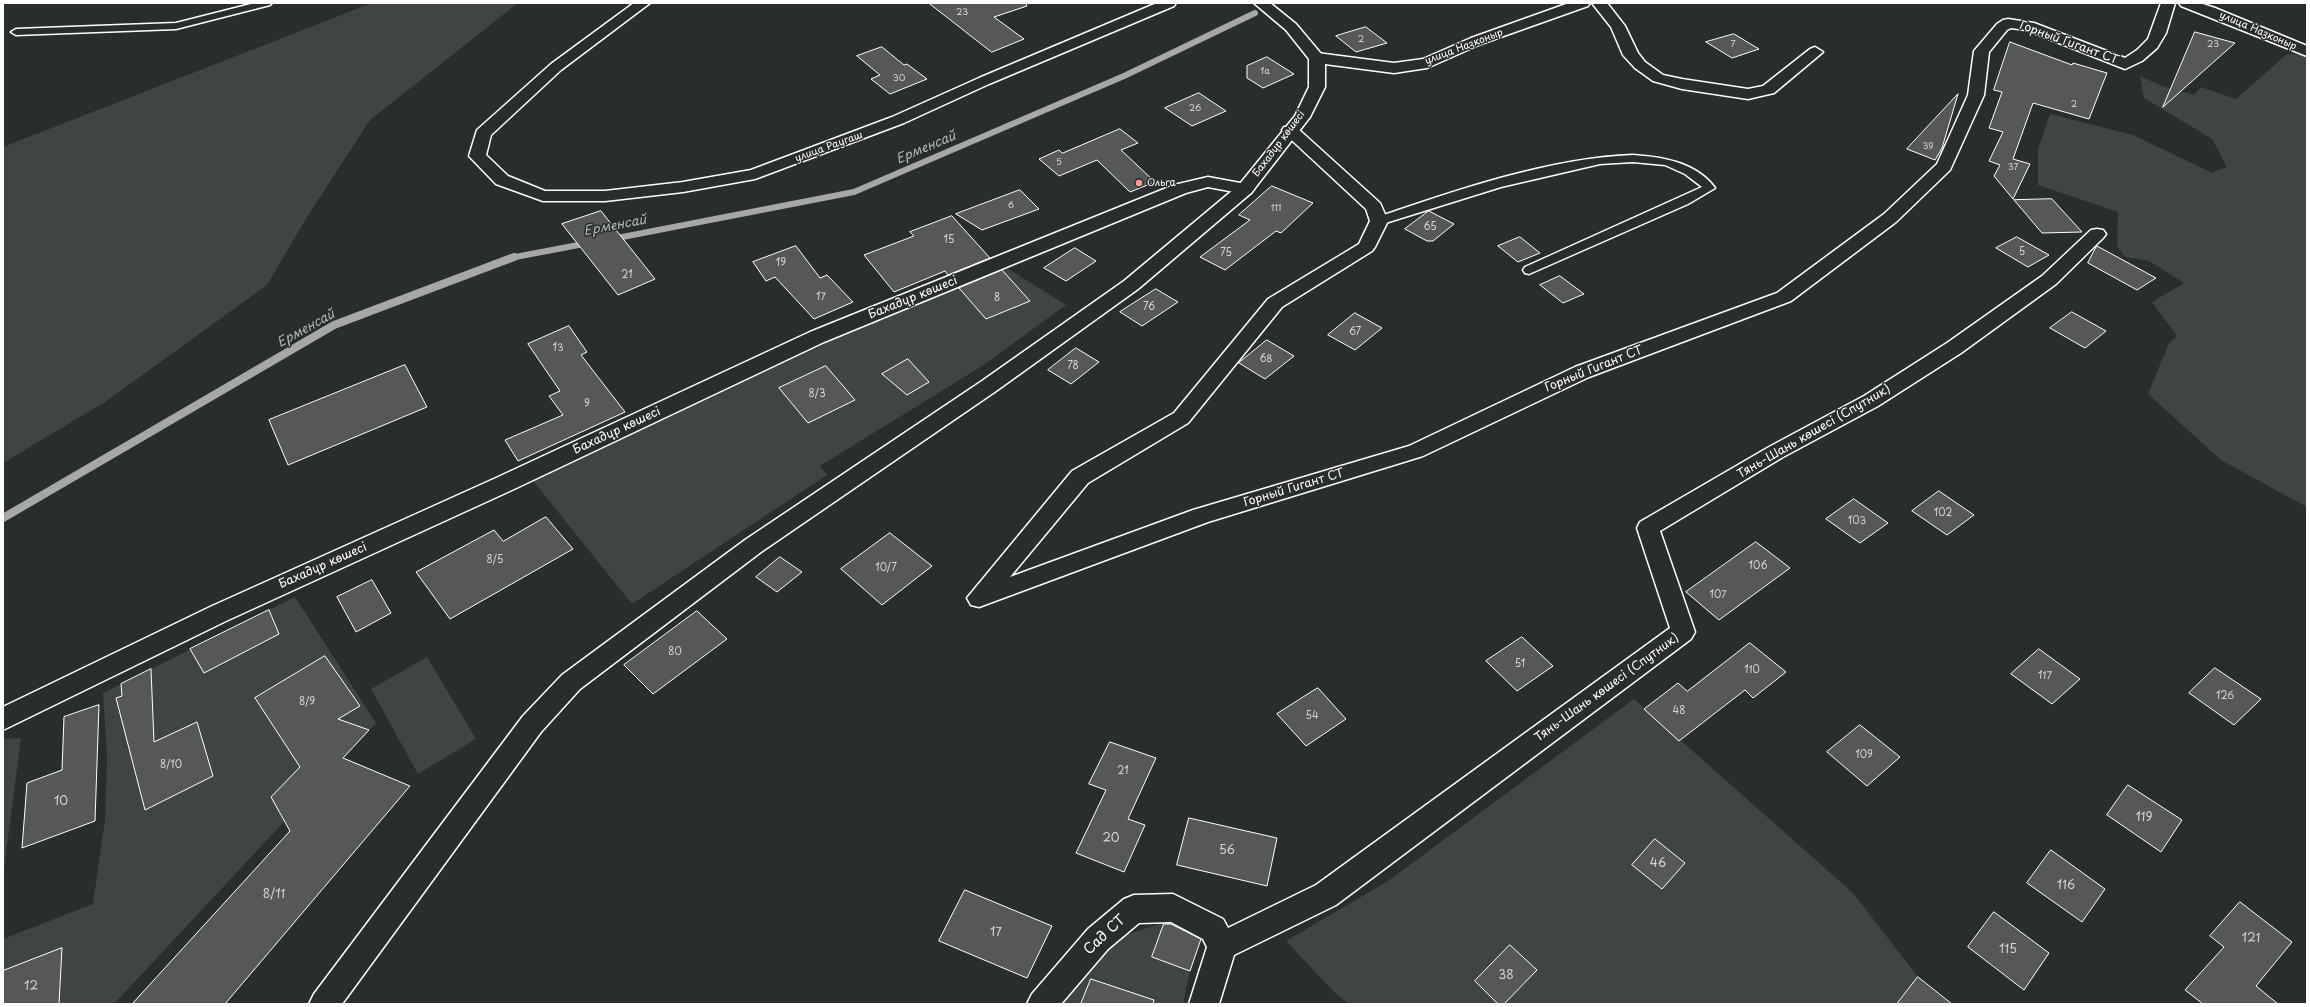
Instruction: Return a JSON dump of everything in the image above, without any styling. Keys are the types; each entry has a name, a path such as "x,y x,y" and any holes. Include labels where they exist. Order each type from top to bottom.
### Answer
{"street":[{"name":"улица Раугаш","path":"643,3 556,67 483,133 477,156 502,180 543,196 613,195 684,187 755,174 898,120 984,81 1169,3"},
{"path":"1261,3 1291,27 1317,58"},
{"name":"улица Назконыр","path":"1317,58 1394,68 1427,63 1476,41 1583,3"},
{"path":"1599,3 1618,26 1631,55 1640,65 1658,78 1682,84 1748,94 1768,90 1815,52"},
{"name":"Горный Гигант СТ","path":"1379,221 1366,247 1275,304 1180,418 1080,476 980,598 1201,516 1416,451 1582,372 1784,297 1890,218 1944,166 1976,95 1982,51 2002,27 2008,23 2029,26 2125,64 2137,59 2151,45 2161,27 2168,3"},
{"name":"улица Назконыр","path":"2186,3 2210,11 2307,51"},
{"path":"2220,3 2307,40"},
{"name":"Бахадүр көшесі","path":"324,1004 532,724 571,682 753,546 989,386 1131,285 1245,189 1290,130 1302,117 1317,87 1317,58"},
{"path":"1290,130 1374,207 1379,221"},
{"name":"Бахадүр көшесі","path":"3,720 218,614 504,484 817,337 1180,189 1208,182 1245,189"},
{"name":"Тянь-Шань көшесі (Спутник)","path":"1222,946 1326,895 1683,632 1648,528 1776,452 1871,401 1954,348 2048,280 2097,234"},
{"name":"Сад СТ","path":"1042,1004 1098,939 1134,909 1173,908 1213,929 1222,946"},
{"path":"1204,1004 1222,946"}],"lane":[{"path":"16,32 176,26 266,3"},
{"path":"1379,221 1490,185 1589,162 1638,159 1666,162 1684,168 1709,188 1684,201 1529,270"}],"shaded area":[{"path":"372,3 518,3 370,120 307,217 267,285 105,402 3,463 3,147"},
{"path":"2287,54 2307,55 2307,507 2221,460 2148,394 2169,343 2177,336 2152,302 2184,283 2149,261 2125,257 2117,246 2118,212 2038,185 2038,149 2050,114 2133,135 2212,173 2227,167 2212,139 2144,98 2140,76 2162,86 2194,95 2201,87 2236,99"},
{"path":"1005,267 1066,305 982,366 820,466 827,475 632,604 530,477 829,339"},
{"path":"295,597 376,723 114,1004 3,1004 3,939 93,904 105,820 107,757 103,693"},
{"path":"427,657 476,739 418,774 371,689"},
{"path":"1634,699 1853,893 1918,977 1897,1004 1349,1004 1334,992 1286,941 1388,881"},
{"path":"21,738 3,876 3,739"},
{"path":"1165,922 1152,957 1190,971 1183,1004 1061,1004 1111,940"}],"building":[{"path":"929,3 1026,3 1027,6 994,17 1024,39 992,52"},
{"path":"1366,27 1387,43 1356,52 1336,36"},
{"path":"2195,32 2235,43 2163,107"},
{"path":"1734,34 1759,49 1732,58 1706,42"},
{"path":"2010,42 2072,65 2073,63 2107,73 2089,119 2033,103 2013,159 2030,164 2013,199 1994,176 2000,165 1989,161 2003,132 1989,128 2002,92 1994,90"},
{"path":"882,47 904,65 907,64 927,79 890,94 871,79 880,75 857,56"},
{"path":"1267,57 1294,74 1263,88 1247,78 1247,66"},
{"path":"1199,93 1226,111 1192,126 1165,108"},
{"path":"1958,94 1942,148 1935,160 1907,149"},
{"path":"1120,129 1138,143 1121,150 1155,182 1130,192 1097,160 1059,176 1039,159 1059,150 1062,153"},
{"path":"1272,186 1313,203 1281,233 1276,231 1225,270 1200,257 1250,220 1239,215"},
{"path":"1020,190 1039,209 982,230 956,214"},
{"path":"2052,199 2082,232 2042,233 2014,200"},
{"path":"601,211 655,279 618,295 562,224"},
{"path":"1429,211 1454,224 1433,241 1427,241 1405,229"},
{"path":"952,216 990,258 948,275 945,271 894,292 864,255 914,236 910,232"},
{"path":"1520,237 1540,253 1518,262 1498,246"},
{"path":"2017,237 2049,255 2028,267 1996,248"},
{"path":"796,246 820,278 827,275 853,302 814,319 775,277 766,281 753,262"},
{"path":"2097,246 2156,278 2137,290 2088,263"},
{"path":"1075,248 1096,261 1066,281 1044,268"},
{"path":"1002,270 1030,301 986,319 959,288"},
{"path":"1560,276 1584,294 1563,303 1540,285"},
{"path":"1156,289 1178,302 1142,326 1120,312"},
{"path":"2072,312 2106,331 2085,348 2050,328"},
{"path":"1355,313 1382,328 1355,350 1328,335"},
{"path":"569,326 587,352 581,355 625,412 518,461 505,440 563,415 549,396 560,391 528,344"},
{"path":"1267,340 1294,356 1265,379 1239,363"},
{"path":"1076,348 1099,362 1071,384 1048,370"},
{"path":"908,359 929,382 907,395 882,374"},
{"path":"405,365 427,407 288,465 269,420"},
{"path":"826,366 855,400 808,423 779,388"},
{"path":"1939,491 1974,515 1947,535 1912,511"},
{"path":"1854,499 1888,523 1860,543 1826,519"},
{"path":"546,517 573,549 450,619 416,572 494,530 503,541"},
{"path":"890,533 932,566 882,605 841,569"},
{"path":"1756,542 1790,568 1719,620 1686,592"},
{"path":"780,557 802,572 777,592 756,577"},
{"path":"372,580 391,613 356,632 337,597"},
{"path":"269,610 279,634 204,673 190,649"},
{"path":"697,611 727,639 653,694 624,665"},
{"path":"1522,637 1553,666 1517,691 1486,661"},
{"path":"1750,643 1786,672 1753,698 1745,690 1679,741 1644,709 1678,683 1687,691"},
{"path":"2039,649 2080,679 2052,704 2011,674"},
{"path":"325,656 360,706 338,719 369,730 343,758 410,786 225,1004 132,1004 290,831 271,797 300,767 255,698"},
{"path":"2215,668 2261,699 2234,725 2189,693"},
{"path":"151,669 154,742 197,722 213,776 145,810 116,698 122,696 121,684"},
{"path":"1318,688 1346,719 1306,746 1277,714"},
{"path":"99,705 95,821 22,848 27,783 62,770 64,717"},
{"path":"1860,725 1900,757 1867,786 1827,752"},
{"path":"1110,742 1156,758 1128,819 1145,825 1124,872 1076,853 1106,790 1089,784"},
{"path":"2128,785 2182,820 2161,852 2107,815"},
{"path":"1189,818 1277,838 1267,886 1177,865"},
{"path":"1655,839 1685,863 1662,889 1632,865"},
{"path":"2051,850 2105,889 2082,922 2027,883"},
{"path":"965,890 1052,926 1027,978 939,941"},
{"path":"2240,902 2292,942 2256,986 2278,1004 2203,1004 2185,990 2224,947 2210,936"},
{"path":"1994,912 2049,953 2024,990 1968,947"},
{"path":"1164,924 1171,924 1201,939 1190,971 1152,957"},
{"path":"1510,945 1537,970 1504,1004 1498,1004 1475,981"},
{"path":"62,948 59,1004 3,1004 3,971"},
{"path":"1918,977 1952,1004 1897,1004"},
{"path":"1091,979 1154,1000 1153,1004 1081,1004"}],"waterway":[{"name":"Ерменсай","path":"612,239 854,192 1124,76 1255,13"},
{"name":"Ерменсай","path":"513,257 589,243"},
{"name":"Ерменсай","path":"3,518 334,325 513,257"}],"place":[{"name":"Ольга","path":"1139,183"}]}
